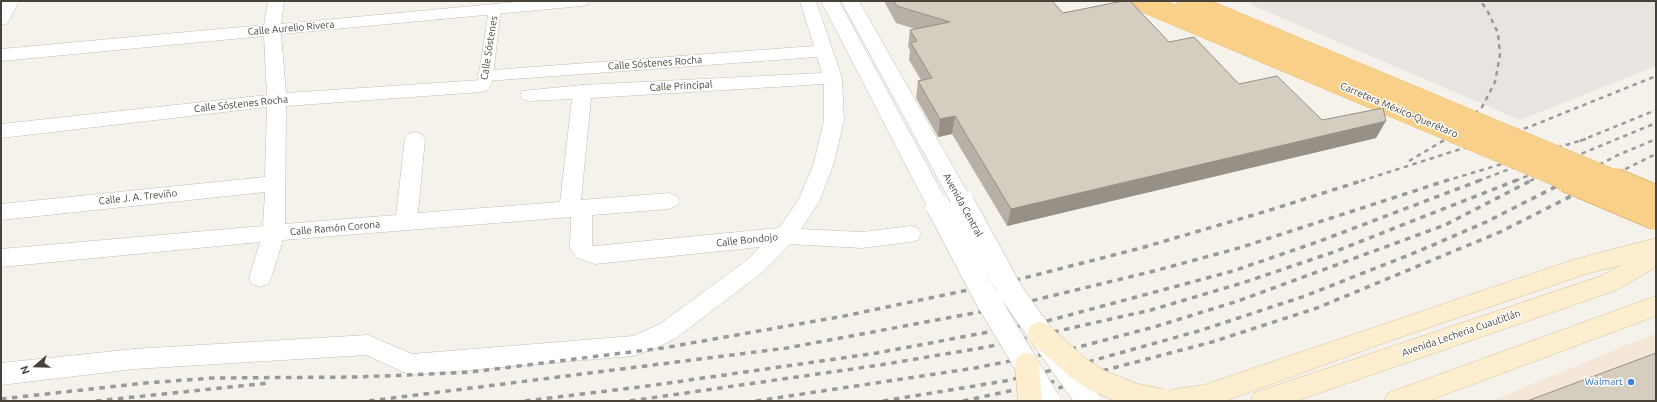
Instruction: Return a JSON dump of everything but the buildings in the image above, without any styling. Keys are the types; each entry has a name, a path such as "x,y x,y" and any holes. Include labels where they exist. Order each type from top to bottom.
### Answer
{"highway":[{"name":"Carretera México-Querétaro","path":"1142,1 1656,218"},
{"name":"Carretera México-Querétaro","path":"1186,1 1656,197"}],"main road":[{"path":"1174,401 1204,397 1375,336 1584,265 1656,247"},
{"name":"Avenida Lecheria Cuautitlán","path":"1263,401 1609,283 1656,256"},
{"path":"1397,401 1656,306"},
{"path":"1040,334 1077,367 1096,380 1133,395 1161,401"},
{"path":"1027,365 1030,401"}],"street":[{"path":"1,20 11,1"},
{"path":"260,278 274,232 276,183 276,100 272,29 276,1"},
{"path":"392,18 394,1"},
{"name":"Calle Aurelio Rivera","path":"1,55 495,9 530,3 581,1"},
{"path":"1,374 134,359 368,345 410,365 633,346 668,331 755,266 785,236 808,202 824,163 834,120 833,78 808,1"},
{"path":"830,1 986,297 1048,401"},
{"name":"Avenida Central","path":"850,1 1011,292 1088,401"},
{"name":"Calle Sóstenes","path":"484,80 495,9"},
{"name":"Calle Sóstenes Rocha","path":"1,131 276,100 484,80 824,51"},
{"name":"Calle Principal","path":"529,95 833,78"},
{"path":"576,208 582,91"},
{"path":"406,222 415,139"},
{"name":"Calle J. A. Treviño","path":"1,212 276,183"},
{"name":"Calle Ramón Corona","path":"1,258 274,232 669,201"},
{"name":"Calle Bondojo","path":"576,208 581,248 585,252 595,255 785,236 862,240 910,234"}],"shaded area":[{"path":"1248,1 1656,1 1656,66 1520,120 1252,5"},
{"path":"1656,333 1656,401 1491,401"}],"railway":[{"path":"1409,161 1446,139 1482,107 1495,82 1500,55 1498,33 1486,8 1480,1"},
{"path":"1361,181 1529,127 1656,76"},
{"path":"1582,140 1656,110"},
{"path":"1515,181 1656,123"},
{"path":"1582,140 1586,139"},
{"path":"1567,181 1618,155 1656,139"},
{"path":"1445,181 1582,140"},
{"path":"1602,181 1656,154"},
{"path":"1478,181 1536,159"},
{"path":"1532,180 1538,177"},
{"path":"1,399 145,383 214,378 360,377 471,372 663,348 844,316 1016,280 1141,248 1267,211 1364,180"},
{"path":"369,401 787,348 1006,307 1158,270 1239,248 1448,180"},
{"path":"525,401 648,386 877,353 1047,321 1233,271 1320,241 1481,180"},
{"path":"630,401 880,365 987,347 1151,310 1242,283 1331,253 1517,180"},
{"path":"756,401 975,368 1071,349 1154,327 1238,301 1445,225 1532,180"},
{"path":"883,401 1005,381 1084,363 1202,330 1305,296 1419,251 1486,222 1569,180"},
{"path":"963,401 1098,372 1212,342 1317,308 1500,232 1602,181"},
{"path":"1028,401 1076,381"},
{"path":"96,401 269,383"}],"place":[{"name":"Walmart","path":"1631,382"}]}
